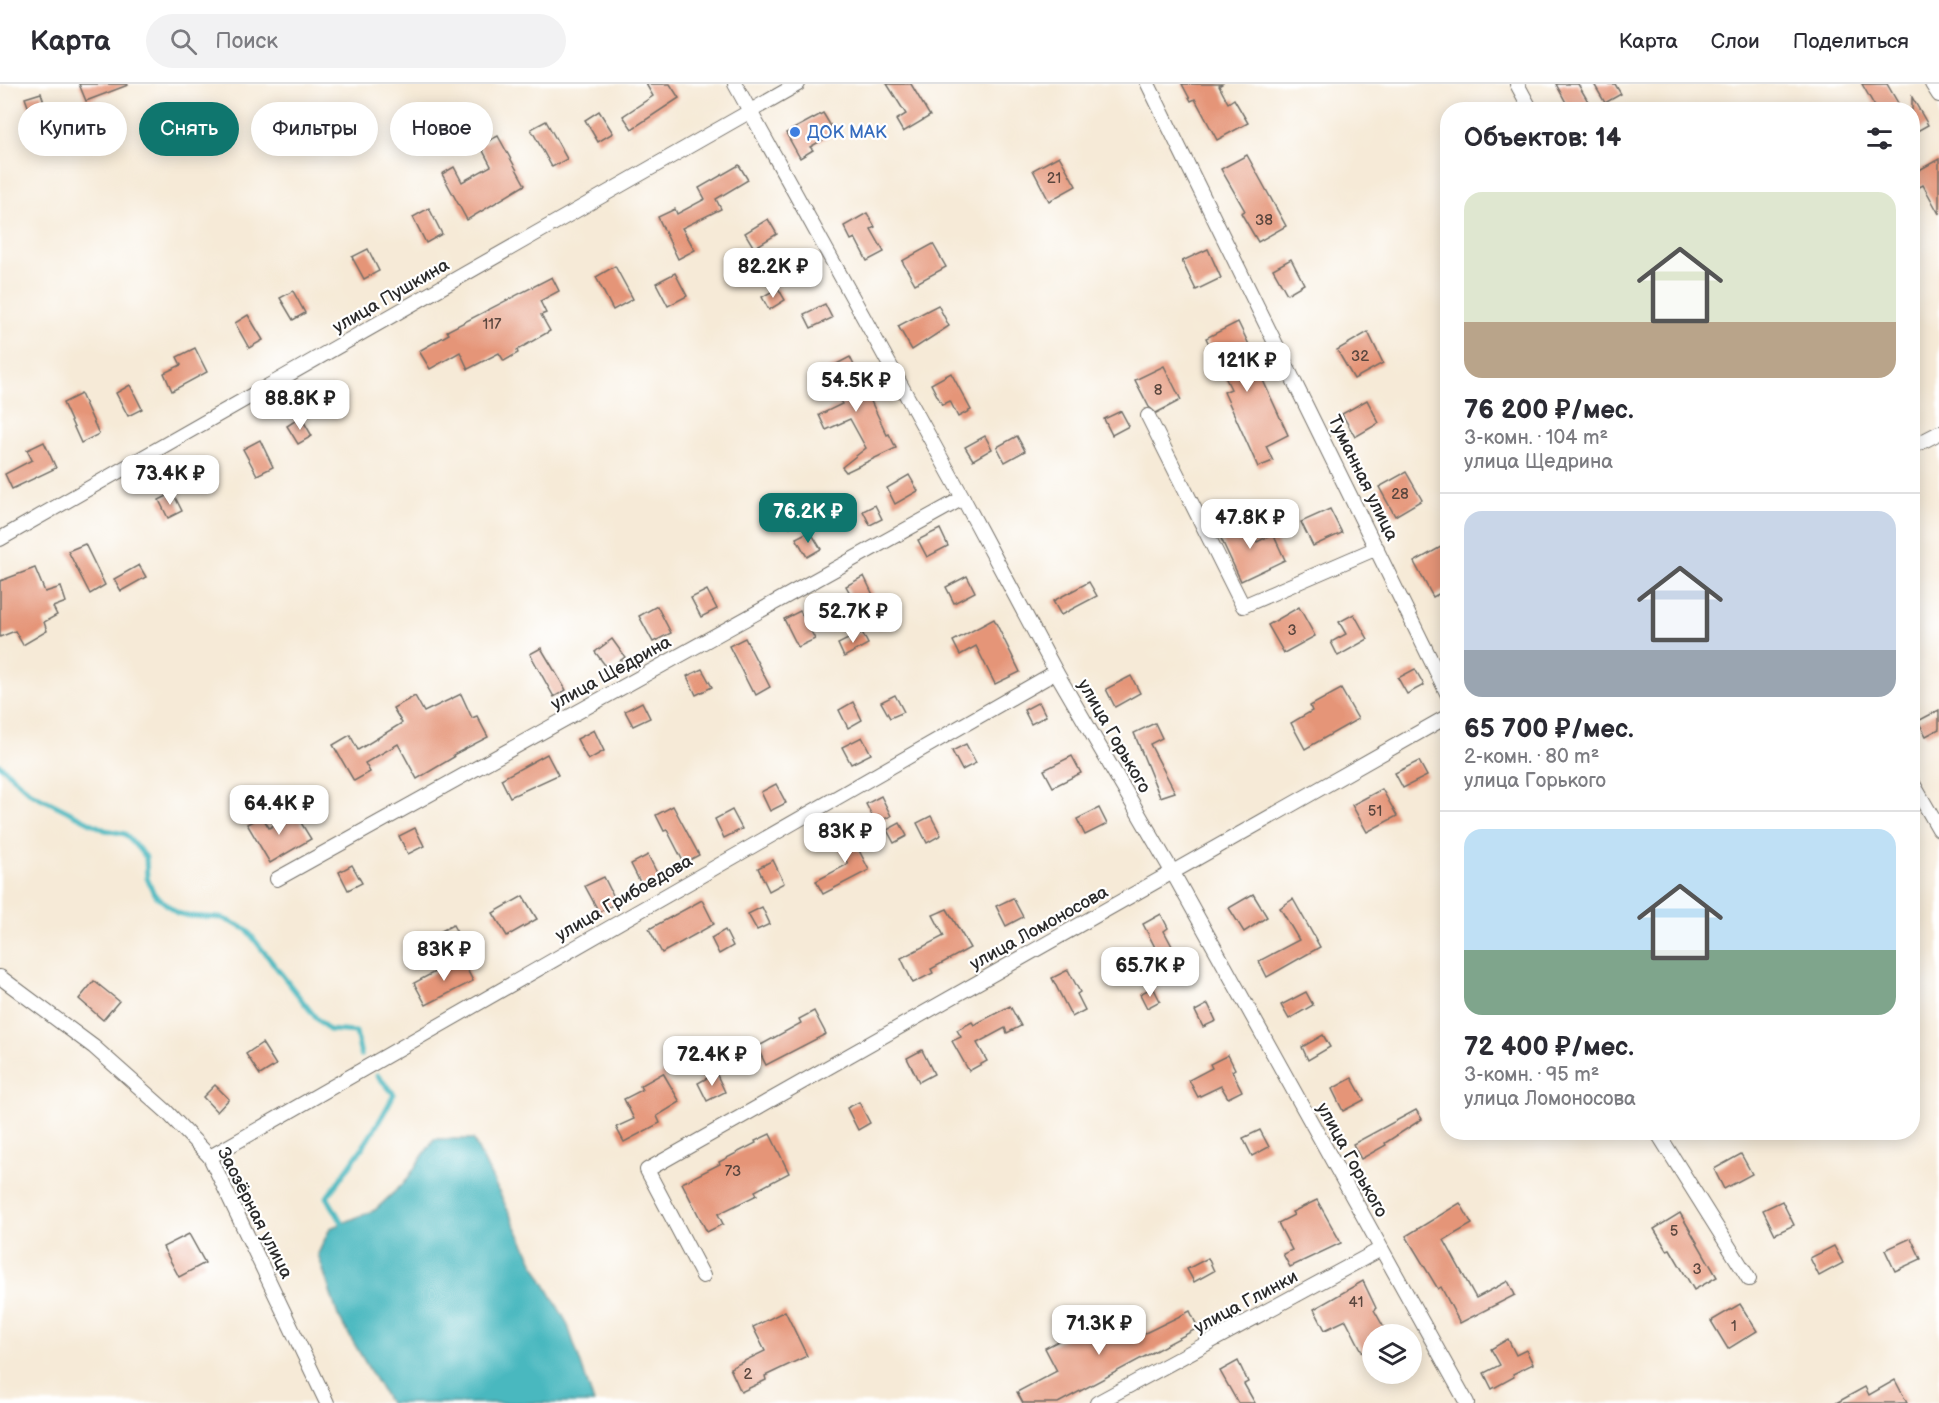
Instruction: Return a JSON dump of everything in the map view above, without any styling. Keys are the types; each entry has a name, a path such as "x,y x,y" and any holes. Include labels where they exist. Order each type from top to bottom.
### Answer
{"street":[{"name":"улица Горького","path":"735,84 1056,672 1173,873 1467,1403"},
{"name":"улица Пушкина","path":"0,539 798,84"},
{"name":"Туманная улица","path":"1148,84 1440,678"},
{"path":"1517,84 1527,102"},
{"path":"1932,84 1939,95"},
{"path":"1148,416 1244,606 1377,548"},
{"path":"1920,443 1939,433"},
{"name":"улица Щедрина","path":"277,879 963,498"},
{"name":"улица Грибоедова","path":"210,1156 1056,672"},
{"name":"улица Ломоносова","path":"703,1276 647,1170 1440,721"},
{"path":"1920,796 1939,829"},
{"name":"Заозёрная улица","path":"0,977 94,1047 166,1111 210,1156 327,1403"},
{"path":"1662,1140 1749,1279"},
{"name":"улица Глинки","path":"1097,1403 1381,1250"}],"water":[{"path":"434,1139 473,1139 538,1272 567,1323 594,1403 389,1403 338,1316 318,1254 330,1228 375,1210 406,1181"}],"building":[{"path":"79,84 127,84 128,85 86,101"},
{"path":"646,84 670,84 679,98 632,129 623,116 653,96"},
{"path":"887,84 911,84 930,116 903,132 896,120 906,114"},
{"path":"1182,84 1222,84 1219,86 1228,103 1234,99 1248,123 1217,140 1195,99 1191,101"},
{"path":"1556,84 1578,84 1588,102 1566,102"},
{"path":"1594,84 1615,84 1621,94 1604,102"},
{"path":"1862,84 1887,84 1897,102 1872,102"},
{"path":"41,93 44,102 26,102 25,98"},
{"path":"599,111 613,133 598,142 585,120"},
{"path":"1920,111 1928,125 1920,130"},
{"path":"823,113 835,133 810,147 813,150 800,158 786,133"},
{"path":"546,121 567,159 552,167 531,129"},
{"path":"498,136 525,185 467,220 442,174 454,167 462,182 491,166 486,156 493,156 493,138"},
{"path":"1247,155 1286,226 1258,242 1241,213 1245,211 1221,169"},
{"path":"1059,156 1076,186 1049,201 1033,170"},
{"path":"1939,159 1939,214 1923,185 1920,187 1920,170"},
{"path":"739,165 748,180 716,199 721,209 682,228 695,250 678,259 658,217 675,209 677,214 705,199 699,188"},
{"path":"429,208 442,234 426,243 413,217"},
{"path":"867,213 875,227 871,229 884,252 867,261 855,238 851,240 844,226"},
{"path":"768,219 777,234 754,248 745,233"},
{"path":"933,244 946,267 915,284 902,261"},
{"path":"368,249 379,271 364,279 352,257"},
{"path":"1208,249 1221,278 1196,290 1182,261"},
{"path":"1291,259 1304,284 1287,294 1273,269"},
{"path":"615,266 633,299 613,310 596,277"},
{"path":"675,273 687,296 668,306 656,283"},
{"path":"552,277 559,291 540,301 546,313 541,315 550,331 517,350 518,353 504,361 499,353 468,369 460,352 430,369 419,351 449,334 447,331"},
{"path":"778,288 785,300 769,310 762,297"},
{"path":"293,291 305,313 293,320 280,298"},
{"path":"825,304 832,318 811,328 804,314"},
{"path":"938,305 949,326 912,350 898,326"},
{"path":"248,315 263,340 249,348 235,323"},
{"path":"1238,322 1288,435 1266,446 1273,461 1258,467 1224,392 1231,389 1206,338"},
{"path":"1368,332 1383,363 1354,379 1337,350"},
{"path":"195,348 207,372 172,391 164,373 181,365 177,357"},
{"path":"850,357 887,435 889,434 896,448 846,472 842,467 866,448 850,419 826,430 819,415 842,404 823,371"},
{"path":"1164,366 1181,400 1156,413 1149,407 1135,380"},
{"path":"951,373 971,410 958,417 950,401 942,405 931,384"},
{"path":"130,385 142,409 128,416 116,393"},
{"path":"81,394 99,434 81,443 63,403"},
{"path":"1367,400 1379,423 1355,437 1342,414"},
{"path":"1121,411 1129,426 1112,435 1104,419"},
{"path":"301,417 312,436 298,444 287,426"},
{"path":"985,436 992,449 973,460 965,447"},
{"path":"1017,436 1025,451 1005,462 997,447"},
{"path":"260,440 273,467 257,475 243,449"},
{"path":"44,442 56,468 12,489 5,474 32,460 27,450"},
{"path":"1406,472 1422,500 1395,516 1379,487"},
{"path":"909,475 918,491 895,504 887,488"},
{"path":"173,493 182,511 168,518 159,500"},
{"path":"875,505 882,519 870,525 863,511"},
{"path":"796,506 803,517 790,527 782,513"},
{"path":"1330,509 1342,533 1313,546 1301,522"},
{"path":"1247,519 1257,542 1273,534 1285,560 1241,581 1218,532"},
{"path":"940,529 948,546 927,557 918,540"},
{"path":"810,531 821,549 807,557 796,538"},
{"path":"85,544 105,585 90,594 68,551"},
{"path":"1440,547 1440,593 1433,597 1414,562"},
{"path":"139,565 146,577 121,591 114,579"},
{"path":"35,568 45,592 61,587 66,602 53,607 57,615 44,622 47,631 23,645 15,631 0,637 0,581"},
{"path":"864,576 873,595 856,604 846,586"},
{"path":"967,576 975,592 954,603 946,587"},
{"path":"1089,582 1097,596 1061,615 1053,601"},
{"path":"707,590 717,609 701,617 691,598"},
{"path":"657,606 671,633 653,642 639,616"},
{"path":"1299,607 1315,636 1284,653 1268,625"},
{"path":"886,608 893,622 879,629 872,616"},
{"path":"800,611 815,639 798,647 784,619"},
{"path":"1354,614 1368,639 1338,656 1331,642 1346,634 1339,622"},
{"path":"994,619 1020,672 995,684 976,646 960,655 953,641"},
{"path":"862,632 868,644 844,657 838,644"},
{"path":"745,638 770,687 756,695 729,646"},
{"path":"612,639 625,657 608,669 595,652"},
{"path":"541,648 566,690 554,697 530,654"},
{"path":"702,669 712,687 696,695 687,676"},
{"path":"1415,669 1424,685 1407,694 1398,678"},
{"path":"1131,676 1140,693 1115,707 1106,689"},
{"path":"1341,689 1358,719 1305,749 1291,723 1312,711 1310,706"},
{"path":"461,694 472,718 477,716 488,737 453,755 454,757 417,779 398,744 365,763 370,772 354,781 333,745 350,735 358,750 402,723 393,708 415,696 424,712"},
{"path":"895,695 904,712 890,718 881,702"},
{"path":"642,702 650,718 633,726 625,711"},
{"path":"853,702 862,720 848,728 839,710"},
{"path":"1039,702 1046,716 1031,724 1024,710"},
{"path":"1939,710 1939,729 1926,736 1920,720"},
{"path":"1155,723 1162,738 1150,744 1175,792 1160,797 1134,733"},
{"path":"594,730 604,751 588,760 577,739"},
{"path":"862,737 871,754 851,764 842,747"},
{"path":"966,744 976,763 962,770 952,751"},
{"path":"547,754 558,775 510,797 501,779"},
{"path":"1072,756 1081,773 1053,787 1044,770"},
{"path":"1419,761 1427,776 1403,788 1395,773"},
{"path":"776,784 786,803 770,811 761,792"},
{"path":"1382,789 1397,816 1367,832 1352,805"},
{"path":"881,796 891,816 876,823 866,804"},
{"path":"673,806 699,855 684,863 667,830 664,831 656,815"},
{"path":"1099,808 1107,824 1085,835 1077,819"},
{"path":"732,810 742,829 724,838 715,819"},
{"path":"295,813 311,839 270,863 247,824 262,816 269,828"},
{"path":"931,816 941,835 927,843 917,823"},
{"path":"900,823 907,836 894,843 887,830"},
{"path":"415,828 424,846 408,854 399,836"},
{"path":"848,829 869,870 823,894 816,881 848,864 834,837"},
{"path":"648,855 660,879 643,888 631,864"},
{"path":"773,860 784,883 769,891 758,868"},
{"path":"352,865 362,883 348,890 339,872"},
{"path":"604,877 617,903 599,912 585,886"},
{"path":"1253,894 1267,917 1244,932 1229,908"},
{"path":"523,896 537,919 507,936 493,913"},
{"path":"1013,898 1023,917 1006,926 996,906"},
{"path":"1293,899 1320,947 1267,977 1259,961 1299,940 1280,908"},
{"path":"702,900 714,924 662,953 649,929"},
{"path":"762,907 770,924 757,930 748,914"},
{"path":"947,909 970,948 931,969 933,973 913,983 901,958 944,936 933,915"},
{"path":"1161,914 1168,928 1164,931 1174,950 1160,957 1143,924"},
{"path":"453,925 462,942 450,949 441,931"},
{"path":"725,930 733,946 719,954 711,938"},
{"path":"461,958 473,981 426,1005 414,983"},
{"path":"1068,970 1080,992 1077,994 1085,1010 1072,1017 1052,978"},
{"path":"94,981 119,1001 103,1020 79,999"},
{"path":"1153,987 1160,1001 1147,1008 1140,994"},
{"path":"1306,992 1313,1005 1289,1019 1281,1005"},
{"path":"1208,1004 1216,1021 1203,1027 1195,1011"},
{"path":"1010,1006 1021,1026 1007,1033 1005,1028 977,1043 987,1061 969,1071 952,1041 961,1037 957,1030 972,1022 974,1025"},
{"path":"814,1011 826,1034 766,1065 757,1047 801,1023 799,1019"},
{"path":"1323,1035 1330,1047 1308,1060 1302,1047"},
{"path":"262,1043 276,1065 260,1075 246,1054"},
{"path":"922,1050 934,1074 919,1082 907,1058"},
{"path":"1228,1055 1235,1069 1232,1071 1242,1091 1228,1098 1221,1086 1198,1097 1189,1080 1212,1068 1210,1064"},
{"path":"663,1073 680,1102 657,1116 660,1123 624,1142 616,1127 634,1119 624,1099 642,1090 640,1086"},
{"path":"716,1073 725,1092 707,1101 698,1083"},
{"path":"1352,1078 1364,1100 1343,1111 1332,1089"},
{"path":"215,1085 229,1099 217,1112 203,1097"},
{"path":"859,1102 870,1123 858,1130 847,1108"},
{"path":"1416,1110 1422,1119 1385,1143 1386,1145 1361,1159 1353,1144"},
{"path":"1260,1130 1269,1147 1252,1156 1243,1138"},
{"path":"770,1134 789,1173 755,1191 757,1195 718,1214 723,1224 707,1232 682,1183 720,1164 719,1162"},
{"path":"1741,1154 1752,1174 1724,1189 1714,1169"},
{"path":"1317,1200 1341,1243 1290,1267 1283,1254 1292,1250 1278,1223 1294,1215 1292,1212"},
{"path":"1782,1201 1794,1225 1775,1234 1763,1210"},
{"path":"1460,1203 1472,1224 1444,1240 1476,1298 1508,1281 1515,1295 1460,1323 1441,1287 1438,1289 1406,1236"},
{"path":"1680,1213 1717,1277 1694,1290 1670,1249 1667,1250 1654,1229"},
{"path":"189,1234 205,1263 179,1277 163,1247"},
{"path":"1911,1238 1921,1259 1895,1271 1885,1250"},
{"path":"1834,1246 1843,1263 1819,1276 1810,1258"},
{"path":"1208,1258 1214,1271 1194,1282 1187,1269"},
{"path":"1363,1281 1382,1324 1362,1324 1362,1351 1346,1320 1325,1330 1314,1309"},
{"path":"1740,1304 1757,1331 1728,1349 1711,1321"},
{"path":"785,1311 807,1356 765,1376 766,1380 741,1392 730,1368 765,1351 753,1327"},
{"path":"1190,1311 1198,1328 1058,1403 1023,1403 1017,1392 1057,1371 1045,1348 1093,1323 1092,1320 1108,1312 1123,1340 1125,1338 1127,1342"},
{"path":"1508,1339 1516,1355 1526,1350 1533,1364 1513,1374 1514,1377 1492,1389 1484,1373 1500,1365 1491,1349"},
{"path":"1238,1361 1248,1382 1244,1384 1255,1403 1238,1403 1220,1371"},
{"path":"1895,1380 1907,1403 1836,1403 1865,1387 1869,1395"}],"waterway":[{"path":"0,765 31,793 105,830 125,834 146,857 147,878 154,894 177,913 222,918 246,929 316,1018 329,1030 356,1032 361,1055"},
{"path":"345,1228 327,1197 371,1134 394,1094 377,1075"}],"place":[{"name":"ДОК МАК","path":"795,132"}]}
